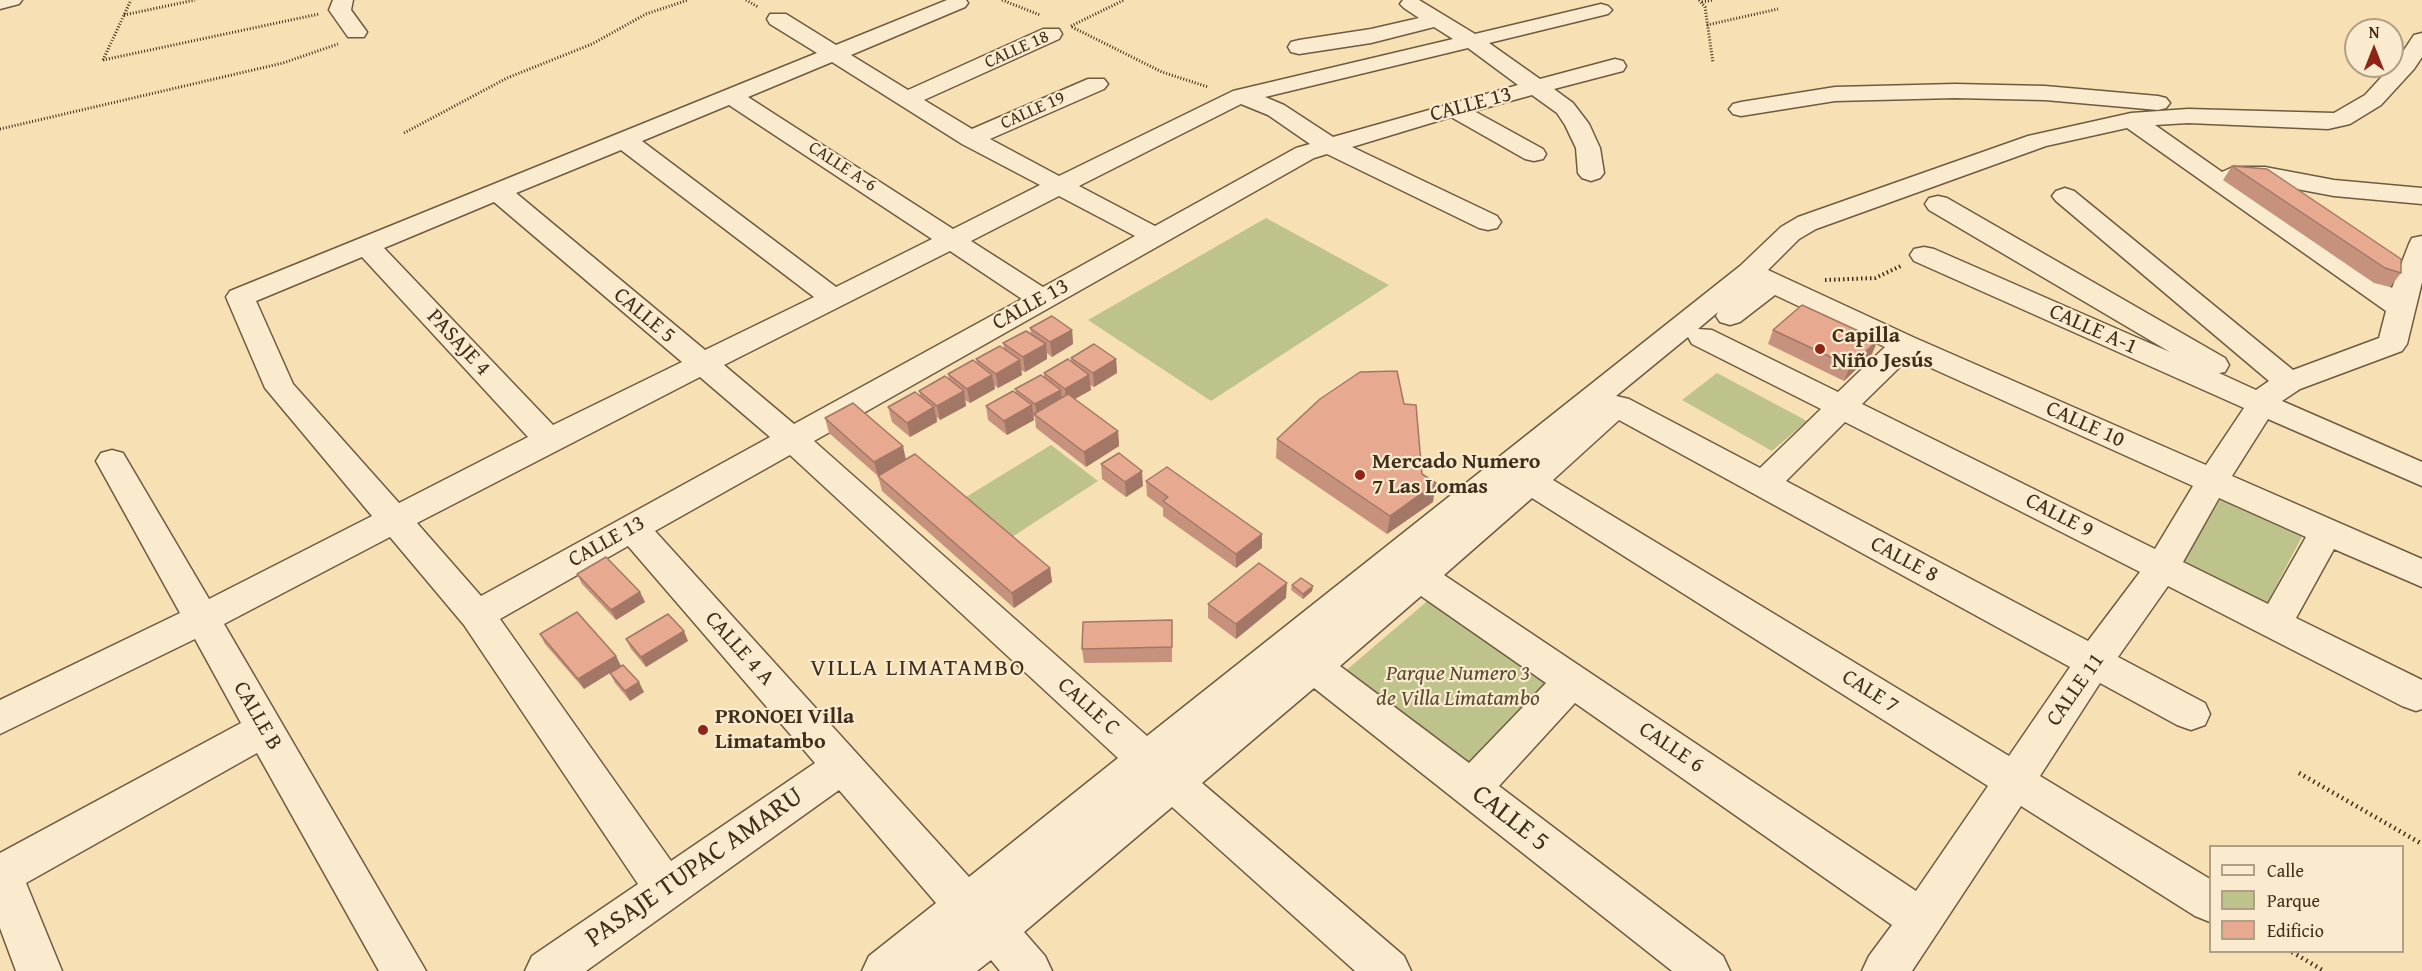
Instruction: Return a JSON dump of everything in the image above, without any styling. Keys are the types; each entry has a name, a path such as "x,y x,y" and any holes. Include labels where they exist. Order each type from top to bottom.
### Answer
{"street":[{"path":"0,3 12,0"},
{"path":"665,888 477,615 280,388 240,297 833,53 911,11 958,3"},
{"path":"1411,4 1472,41 1539,87 1565,108 1577,124 1588,148 1591,173"},
{"path":"342,5 356,32"},
{"path":"0,718 202,619 549,440 1241,96 1601,10"},
{"path":"778,20 909,98 971,139 1154,236"},
{"path":"1299,47 1371,36 1438,20"},
{"name":"CALLE 18","path":"909,98 1060,30"},
{"path":"1160,771 1314,666 1420,577 1618,406 1702,337 1762,277 1790,233 1807,223 2037,141 2132,120 2188,116 2328,122 2342,119 2373,100 2406,64 2422,40"},
{"name":"CALLE 13","path":"477,615 1305,153 1454,109 1615,66"},
{"name":"CALLE 19","path":"971,139 1096,84"},
{"path":"1741,109 1835,94 1966,91 2045,93 2216,109 2254,118"},
{"name":"CALLE A-6","path":"729,95 954,239 1042,299"},
{"path":"1241,96 1276,110 1328,145 1488,222"},
{"path":"1454,109 1534,154"},
{"path":"2132,120 2215,177 2407,321"},
{"path":"623,139 834,299"},
{"path":"2215,177 2244,174 2265,175 2334,188 2422,196"},
{"name":"CALLE 5","path":"497,191 701,365 792,439"},
{"path":"2065,196 2273,394"},
{"path":"1938,204 2273,394 2422,475"},
{"path":"2273,394 2392,344 2407,321 2422,244"},
{"name":"PASAJE 4","path":"366,245 549,440"},
{"name":"CALLE A-1","path":"1924,255 2273,394"},
{"path":"885,971 979,917 1762,277"},
{"name":"CALLE 10","path":"1762,277 1905,345 2422,574"},
{"name":"CALLE 9","path":"1702,337 2416,695"},
{"path":"1763,484 1905,345"},
{"name":"CALLE 11","path":"1885,971 1922,920 2094,662 2162,568 2212,481 2273,394"},
{"name":"CALLE 8","path":"1618,406 2191,714"},
{"name":"CALLE C","path":"792,439 1160,771 1388,971"},
{"name":"CALLE B","path":"112,461 403,971"},
{"name":"CALE 7","path":"1529,482 2209,901"},
{"name":"CALLE 4 A","path":"632,528 842,766 1029,971"},
{"path":"2275,624 2326,532"},
{"name":"CALLE 6","path":"1420,577 1922,920"},
{"name":"CALLE 5","path":"1314,666 1707,971"},
{"path":"1471,789 1573,681"},
{"path":"39,971 0,875 265,729"},
{"name":"PASAJE TUPAC AMARU","path":"548,971 842,766"},
{"path":"943,971 979,917"}],"path":[{"path":"131,0 103,60 342,5"},
{"path":"124,15 195,0"},
{"path":"404,133 507,78 592,44 646,14 688,0"},
{"path":"1002,0 1060,30 1162,72 1241,96"},
{"name":"CALLE 18","path":"1060,30 1124,0"},
{"path":"1700,1 1713,0"},
{"path":"1700,1 1705,7 1713,63"},
{"path":"1707,24 1779,9"},
{"path":"0,129 283,63 336,45 356,32"},
{"path":"1762,277 1875,278 1924,255"},
{"path":"2300,773 2422,844"},
{"path":"2295,953 2324,971"}],"green space":[{"path":"1266,218 1389,285 1211,401 1088,320"},
{"path":"1717,373 1807,421 1772,451 1682,400"},
{"path":"1051,445 1098,481 1012,537 966,497"},
{"path":"2223,495 2305,531 2266,605 2182,564"},
{"name":"Parque Numero 3 de Villa Limatambo","path":"1431,598 1554,682 1468,767 1343,673"}],"building":[{"path":"2232,166 2267,169 2401,259 2401,273 2385,268"},
{"path":"1802,305 1878,340 1850,366 1773,330"},
{"path":"1052,316 1072,330 1050,342 1030,328"},
{"path":"1026,331 1046,344 1023,357 1003,343"},
{"path":"1094,344 1116,359 1093,373 1071,358"},
{"path":"1000,346 1020,360 996,374 976,359"},
{"path":"1068,359 1089,375 1065,389 1044,373"},
{"path":"973,360 992,375 967,389 948,374"},
{"name":"Mercado Numero 7 Las Lomas","path":"1397,371 1404,404 1416,405 1422,474 1436,483 1390,516 1277,439 1320,399 1360,372"},
{"path":"1041,375 1061,390 1035,404 1015,389"},
{"path":"945,376 964,391 937,406 919,391"},
{"path":"1013,391 1032,405 1004,421 986,406"},
{"path":"915,392 934,407 907,423 888,407"},
{"path":"1068,394 1118,431 1084,452 1034,414"},
{"path":"853,403 903,446 874,462 825,418"},
{"path":"1119,453 1142,471 1125,482 1101,464"},
{"path":"915,454 1050,568 1012,593 878,476"},
{"path":"1167,467 1262,534 1236,554 1163,501 1168,497 1146,481"},
{"path":"606,557 640,592 611,610 577,574"},
{"path":"1259,563 1287,583 1236,624 1208,604"},
{"path":"1301,578 1313,586 1303,594 1292,585"},
{"path":"577,612 616,656 578,679 540,634"},
{"path":"668,614 684,631 641,657 626,639"},
{"path":"1172,620 1172,647 1082,649 1083,622"},
{"path":"623,665 639,682 625,691 610,673"}],"place":[{"name":"Capilla Niño Jesús","path":"1820,349"},
{"name":"Mercado Numero 7 Las Lomas","path":"1360,475"},
{"name":"PRONOEI Villa Limatambo","path":"703,730"}],"district":[{"name":"VILLA LIMATAMBO","path":"918,669"}]}
